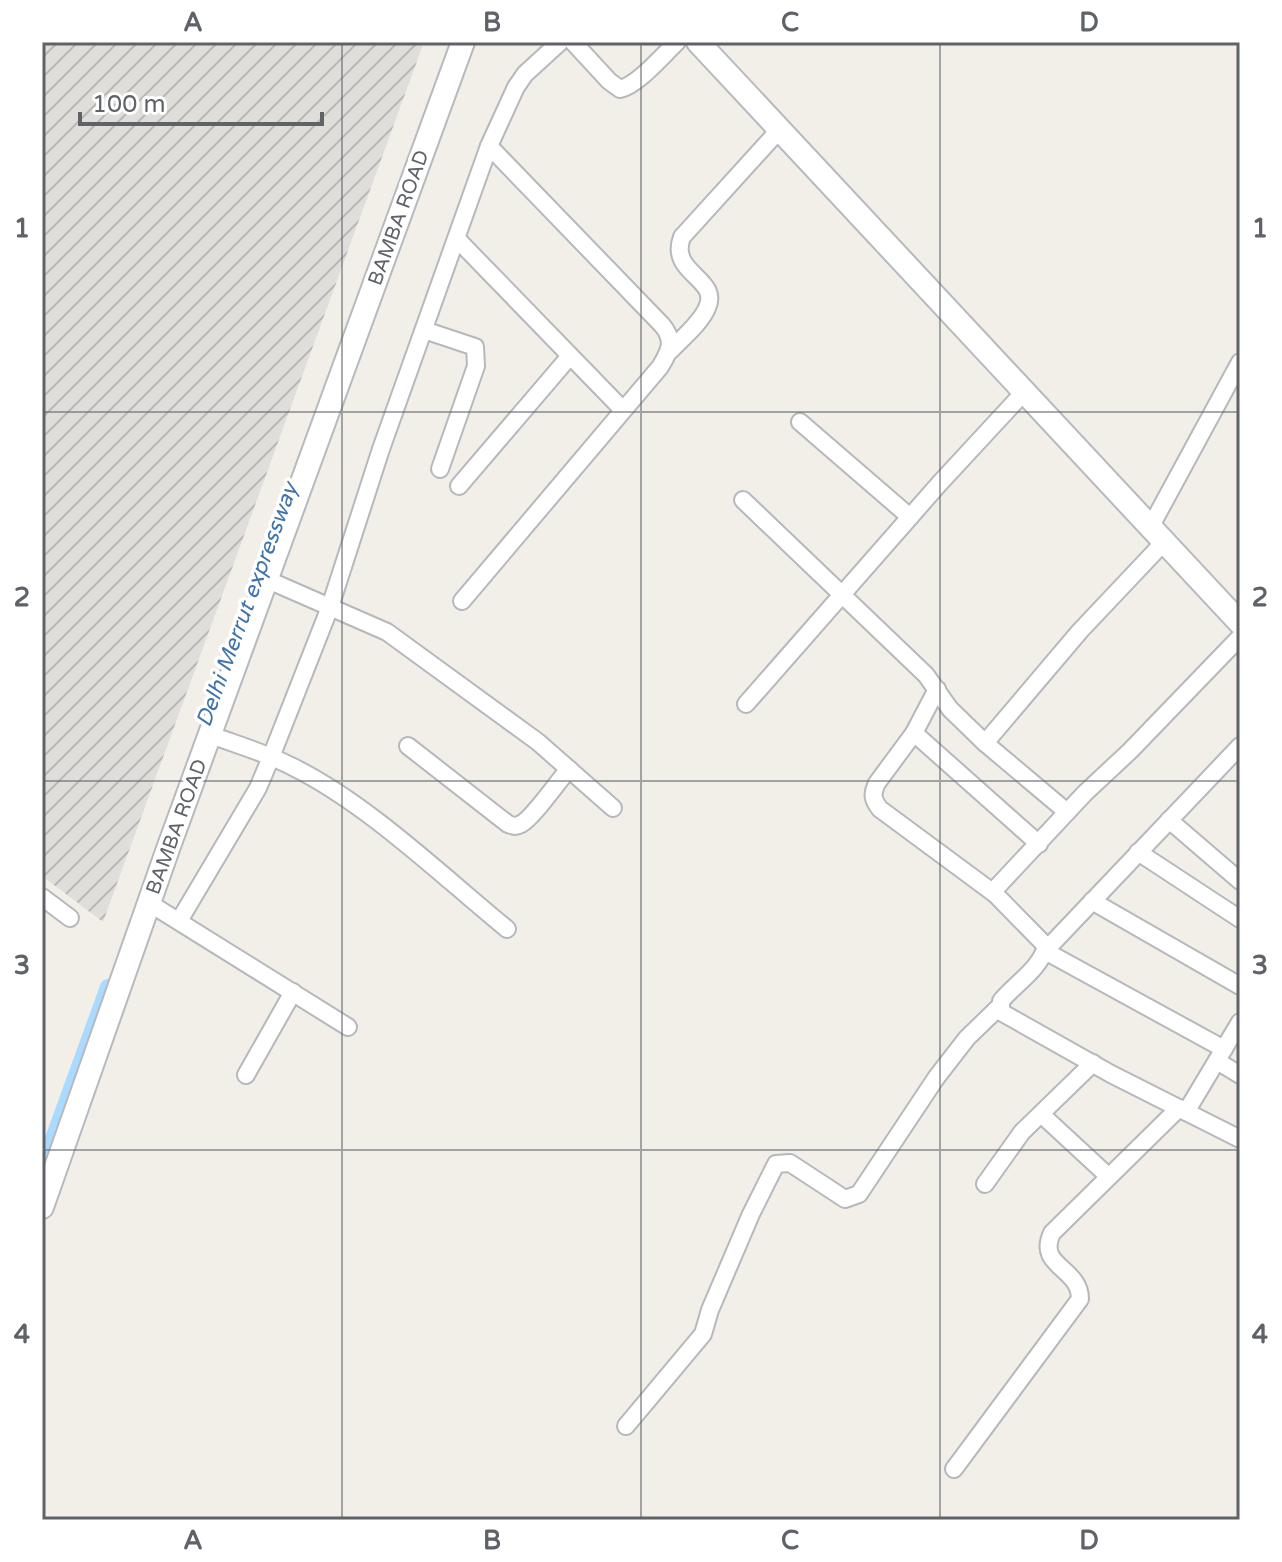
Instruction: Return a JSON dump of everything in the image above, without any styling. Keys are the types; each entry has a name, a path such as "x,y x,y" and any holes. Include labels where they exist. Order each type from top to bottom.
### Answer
{"street":[{"name":"BAMBA ROAD","path":"42,1207 149,903 463,42"},
{"path":"179,921 251,800 271,757 330,607 381,449 489,146 516,87 525,74 560,42"},
{"path":"573,42 620,89 636,80 677,42"},
{"path":"698,42 1026,390 1240,623"},
{"path":"462,601 660,367 670,351 703,317 710,304 709,294 704,284 678,257 682,237 780,129"},
{"path":"489,146 668,332 670,351"},
{"path":"457,239 623,410"},
{"path":"424,330 475,347 477,354 476,366 440,469"},
{"path":"459,486 570,356"},
{"path":"985,743 1158,533 1240,362"},
{"path":"746,704 1026,390"},
{"path":"800,422 910,517"},
{"path":"743,500 926,675 950,709 985,743 1067,812"},
{"path":"268,580 387,632 538,742 613,808"},
{"path":"995,894 997,887 1067,812 1240,637"},
{"path":"937,689 914,733 877,783 873,801 995,894 1043,942 1045,951 1220,1055 1240,1075"},
{"path":"914,733 1039,844"},
{"path":"211,735 271,757 321,782 380,824 507,929"},
{"path":"408,746 514,826 522,824 529,817 569,769"},
{"path":"626,1426 703,1334 710,1310 751,1214 776,1164 790,1163 845,1199 859,1194 936,1078 967,1038 999,1007 1045,951 1240,746"},
{"path":"1169,820 1240,881"},
{"path":"1138,852 1240,919"},
{"path":"42,897 70,918"},
{"path":"1092,901 1240,986"},
{"path":"149,903 348,1027"},
{"path":"246,1075 293,992"},
{"path":"999,1007 1005,1016 1240,1139"},
{"path":"954,1469 1080,1299 1076,1281 1050,1258 1047,1244 1064,1218 1182,1110 1240,1022"},
{"path":"985,1184 1022,1132 1093,1063"},
{"path":"1041,1114 1108,1176"}],"shaded area":[{"path":"42,42 424,42 103,922 42,876"}],"waterway":[{"name":"Delhi Merrut expressway","path":"42,1169 108,987"}]}
